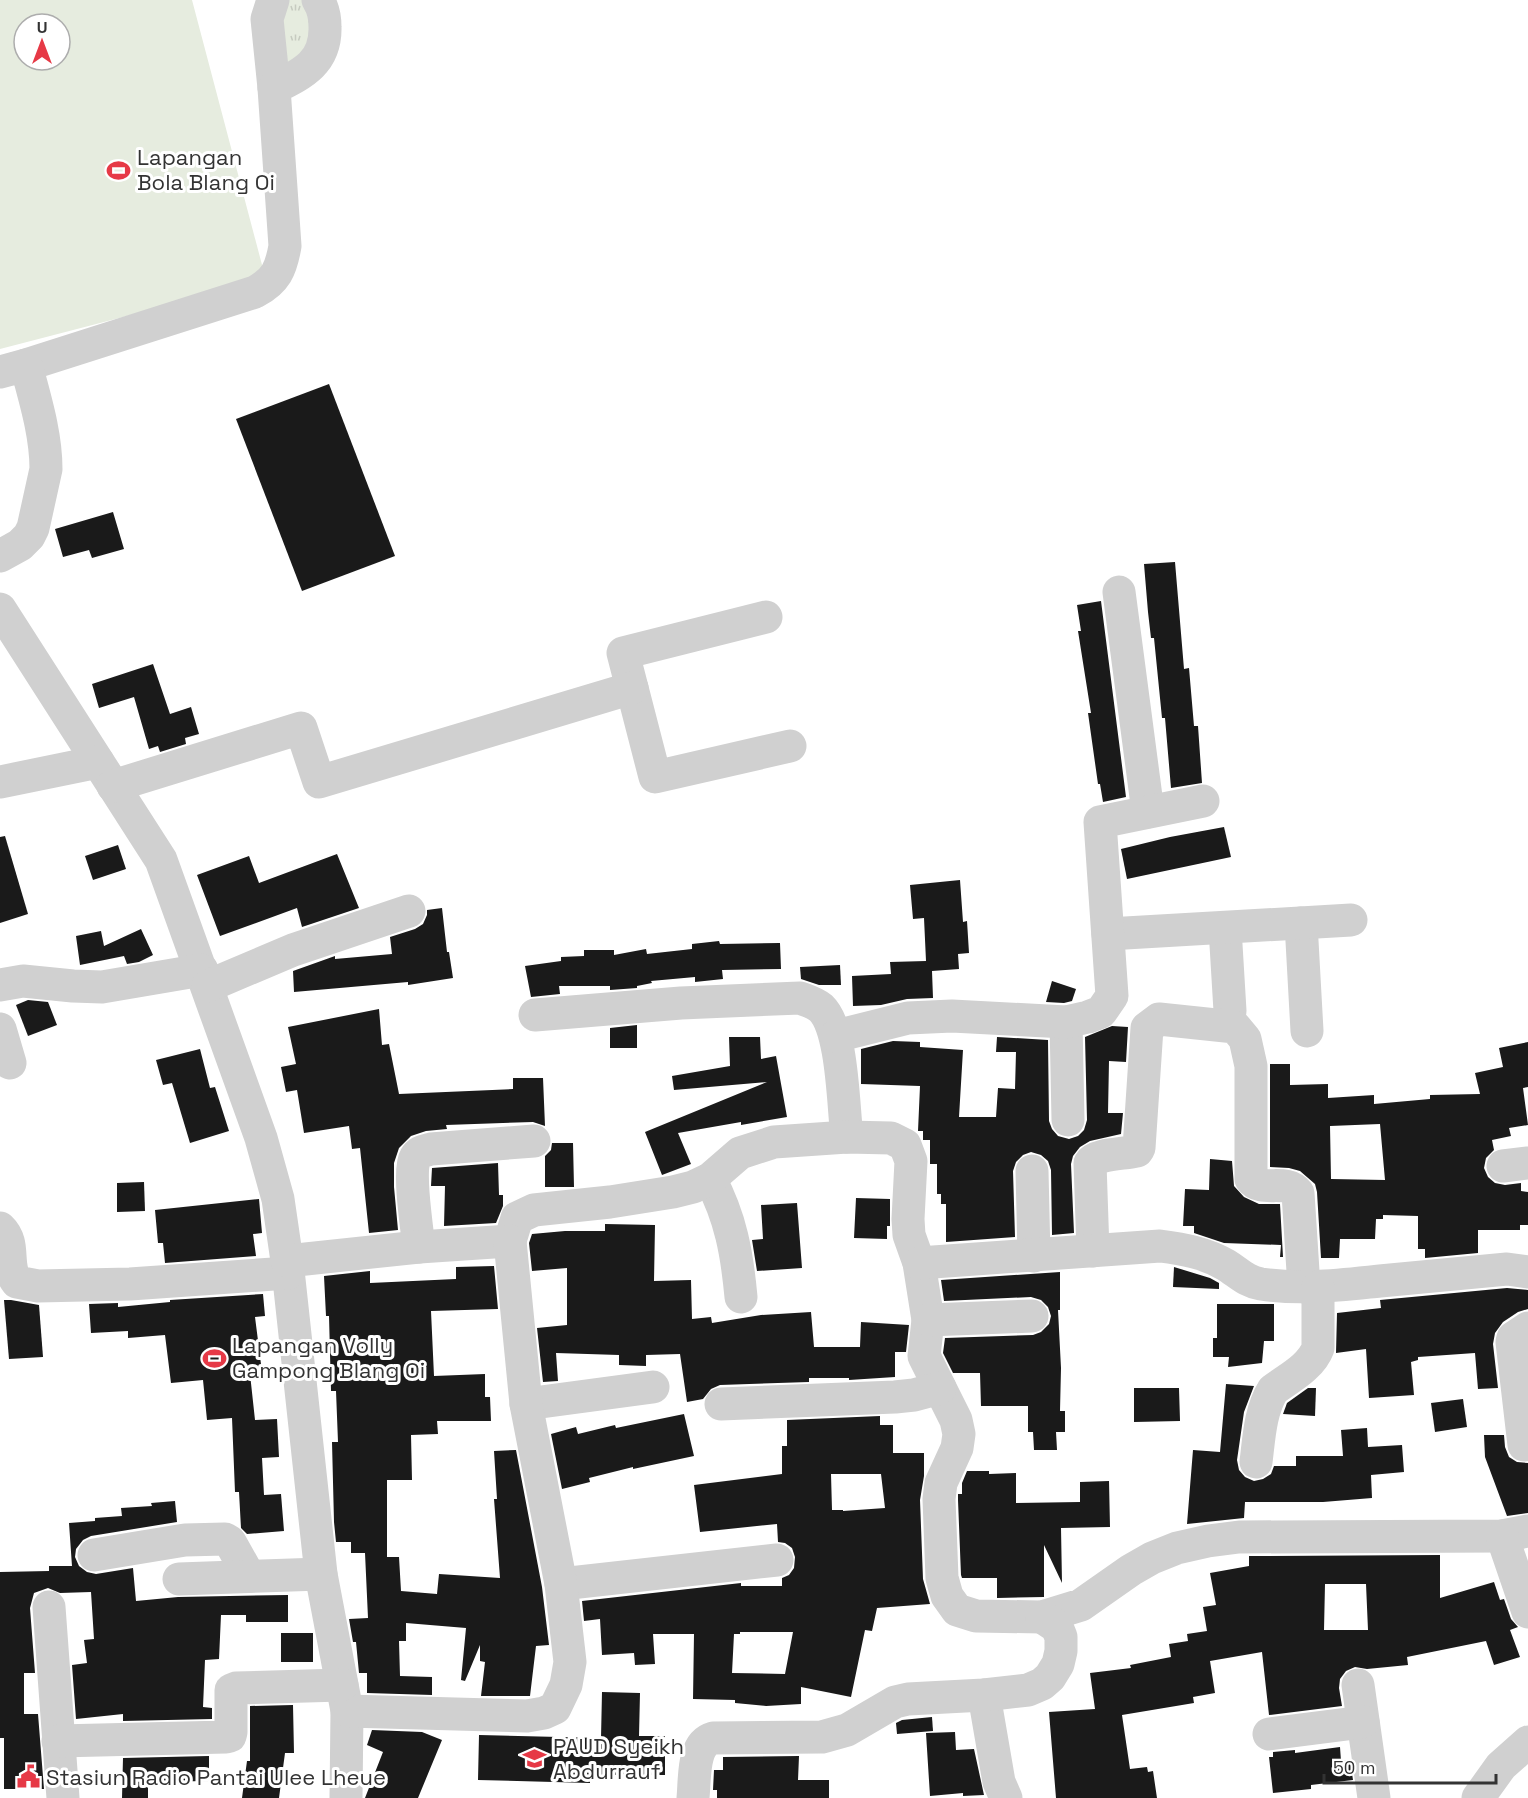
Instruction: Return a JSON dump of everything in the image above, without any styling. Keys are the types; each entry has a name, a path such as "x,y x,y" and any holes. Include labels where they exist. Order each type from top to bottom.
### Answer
{"street":[{"path":"0,555 20,545 29,536 33,528 46,469 42,427 13,369 255,292 274,279 283,259 285,246 267,19 273,0"},
{"path":"274,88 292,79 314,63 324,45 324,14 318,0"},
{"path":"1119,592 1149,812"},
{"path":"0,609 161,860 261,1138 278,1199 321,1574 345,1698 346,1798"},
{"path":"766,617 623,654 655,777 790,746"},
{"path":"0,782 106,774 302,728 320,782 632,688"},
{"path":"836,1036 908,1018 952,1016 1066,1022 1101,1012 1112,996 1100,822 1203,801"},
{"path":"0,985 23,981 102,987 205,978 410,911"},
{"path":"1107,934 1351,920"},
{"path":"1300,923 1307,1031"},
{"path":"1226,927 1230,1011"},
{"path":"535,1015 681,1003 800,998 814,1003 823,1010 836,1036 847,1137"},
{"path":"1093,1251 1090,1162 1095,1157 1137,1151 1139,1148 1147,1028 1159,1019 1235,1027 1245,1039 1251,1066 1251,1179 1260,1185 1290,1186 1298,1193 1318,1348 1310,1362 1273,1390 1269,1396 1262,1422 1256,1462"},
{"path":"1066,1022 1068,1120"},
{"path":"0,1029 10,1063"},
{"path":"58,1741 230,1736 231,1690 236,1688 527,1716 555,1708 566,1685 570,1662 561,1584 525,1404 510,1241 517,1218 534,1210 610,1202 673,1192 710,1179 733,1158 753,1148 774,1142 847,1137 891,1138 905,1144 911,1161 909,1235 919,1263 928,1320 924,1356 956,1420 958,1434 957,1448 940,1483 939,1499 942,1578 947,1596 957,1610 976,1616 1042,1617 1081,1605 1152,1558 1177,1548 1208,1541 1239,1537 1515,1533 1528,1612"},
{"path":"419,1247 412,1172 413,1160 419,1152 430,1149 534,1141"},
{"path":"1032,1171 1034,1256"},
{"path":"710,1179 722,1202 732,1231 741,1298"},
{"path":"0,1228 9,1240 12,1276 17,1282 38,1286 130,1284 287,1267 419,1247 510,1241"},
{"path":"919,1263 1160,1246 1206,1255 1227,1265 1239,1276 1259,1283 1311,1287 1507,1269 1528,1272"},
{"path":"928,1320 1032,1316"},
{"path":"1524,1445 1512,1342 1513,1338 1528,1328"},
{"path":"525,1404 653,1387"},
{"path":"721,1404 895,1397 940,1388"},
{"path":"94,1555 186,1540 225,1539 230,1542 249,1576"},
{"path":"561,1584 777,1560"},
{"path":"179,1580 321,1574"},
{"path":"49,1607 63,1798"},
{"path":"693,1798 699,1750 706,1740 713,1738 822,1737 847,1730 895,1702 908,1699 1028,1690 1042,1684 1050,1677 1058,1664 1061,1637 1057,1627 1042,1617"},
{"path":"1358,1685 1374,1798"},
{"path":"984,1695 999,1782 1005,1798"},
{"path":"1269,1734 1363,1722"},
{"path":"1478,1798 1501,1766 1528,1742"}],"green space":[{"name":"Lapangan Bola Blang Oi","path":"0,0 192,0 266,280 0,349"},
{"path":"282,0 315,0 324,39 277,86"}],"building":[{"path":"329,384 395,556 302,591 236,419"},
{"path":"113,512 124,549 92,558 89,550 63,557 55,529"},
{"path":"1175,562 1184,669 1189,668 1194,726 1198,726 1202,783 1171,788 1165,718 1162,718 1154,638 1151,638 1144,564"},
{"path":"1101,601 1126,797 1103,802 1100,784 1098,784 1088,713 1091,713 1078,631 1081,631 1077,605"},
{"path":"153,664 170,714 191,707 199,734 185,738 186,744 160,752 158,746 149,749 134,697 99,708 92,684"},
{"path":"1224,827 1231,857 1127,879 1121,849"},
{"path":"5,836 28,914 0,923 0,837"},
{"path":"118,845 126,869 93,880 85,856"},
{"path":"337,854 359,908 302,927 297,908 220,936 197,875 249,856 259,883"},
{"path":"960,880 963,922 967,921 969,953 958,954 959,969 932,971 933,998 853,1006 852,976 891,974 890,962 926,961 924,918 913,919 910,885"},
{"path":"442,908 447,952 449,952 453,978 408,985 408,982 294,992 293,971 335,956 335,959 392,954 390,937 423,924 427,910"},
{"path":"141,929 153,955 139,962 127,964 124,956 80,965 76,936 101,931 104,946"},
{"path":"719,941 720,944 780,943 781,969 722,970 723,979 695,982 695,977 651,981 652,983 637,986 637,988 610,990 610,986 559,986 560,994 531,997 525,966 561,961 561,957 584,956 584,950 614,950 614,955 646,949 647,954 692,949 692,944"},
{"path":"840,965 841,985 819,985 801,979 800,967"},
{"path":"1052,981 1076,989 1072,1001 1046,1002"},
{"path":"28,1000 48,1002 57,1025 28,1036 16,1005"},
{"path":"379,1009 382,1045 389,1044 399,1094 513,1089 513,1078 543,1078 545,1126 533,1122 446,1125 447,1129 426,1131 411,1136 399,1148 394,1163 398,1230 369,1233 360,1148 352,1149 349,1126 304,1133 297,1090 286,1092 281,1067 296,1064 288,1027"},
{"path":"637,1025 637,1048 610,1048 610,1028"},
{"path":"1112,1026 1128,1027 1126,1062 1109,1061 1108,1113 1123,1113 1121,1134 1090,1141 1080,1147 1073,1156 1071,1164 1074,1233 1052,1235 1051,1170 1048,1161 1041,1155 1031,1152 1023,1155 1016,1162 1013,1171 1015,1237 946,1242 946,1204 941,1204 941,1194 937,1194 937,1164 930,1164 930,1140 923,1140 923,1131 918,1131 920,1086 861,1084 861,1049 893,1041 920,1042 920,1047 963,1050 959,1117 996,1117 998,1088 1015,1089 1016,1052 996,1052 997,1037 1048,1040 1049,1121 1058,1136 1069,1139 1078,1136 1084,1130 1087,1120 1085,1037"},
{"path":"729,1037 760,1037 761,1059 776,1056 787,1117 678,1133 691,1164 662,1175 645,1132 767,1082 674,1090 672,1076 730,1066"},
{"path":"1528,1042 1528,1087 1523,1088 1528,1125 1509,1128 1511,1136 1492,1140 1494,1150 1486,1158 1484,1168 1488,1177 1495,1183 1505,1185 1521,1183 1521,1191 1528,1192 1528,1225 1520,1225 1520,1230 1478,1230 1478,1253 1425,1258 1425,1249 1418,1249 1418,1216 1383,1215 1383,1219 1376,1219 1375,1239 1340,1239 1339,1258 1321,1258 1315,1184 1300,1171 1270,1167 1270,1064 1290,1064 1290,1085 1328,1084 1328,1098 1374,1095 1374,1104 1430,1099 1430,1095 1480,1094 1475,1073 1503,1067 1499,1048","holes":["1380,1124 1385,1180 1331,1179 1330,1126"]},
{"path":"200,1049 210,1088 215,1087 229,1131 190,1143 172,1083 163,1085 156,1060"},
{"path":"552,1143 573,1143 574,1187 545,1187 545,1156 551,1150"},
{"path":"1210,1159 1232,1161 1234,1186 1244,1197 1259,1204 1280,1204 1283,1257 1280,1257 1281,1245 1224,1243 1194,1233 1194,1226 1183,1226 1185,1189 1209,1190"},
{"path":"498,1163 499,1195 503,1195 503,1206 496,1223 444,1226 445,1186 431,1186 432,1168"},
{"path":"144,1182 145,1211 117,1212 117,1183"},
{"path":"856,1198 890,1199 890,1226 887,1226 887,1239 854,1238"},
{"path":"259,1199 262,1233 253,1234 256,1256 165,1263 163,1243 158,1243 155,1210"},
{"path":"797,1203 802,1268 757,1271 752,1240 763,1239 761,1205"},
{"path":"605,1224 655,1225 654,1281 691,1280 692,1319 711,1317 712,1323 761,1315 811,1312 814,1347 860,1347 861,1322 909,1325 906,1352 895,1352 895,1377 849,1380 849,1378 809,1378 809,1382 720,1385 711,1389 703,1399 687,1402 680,1354 646,1355 646,1366 619,1365 619,1355 556,1353 558,1381 543,1382 537,1328 567,1325 567,1268 532,1271 529,1243 532,1234 605,1231"},
{"path":"494,1266 498,1309 431,1311 434,1376 485,1374 485,1397 490,1397 491,1421 437,1421 438,1434 411,1435 412,1480 387,1480 387,1557 399,1557 401,1591 437,1594 439,1574 500,1578 494,1499 497,1499 494,1451 516,1450 542,1587 549,1645 536,1646 530,1696 481,1696 485,1662 480,1661 480,1645 465,1681 461,1680 466,1628 406,1623 406,1641 399,1641 400,1676 432,1677 432,1695 367,1693 367,1673 359,1673 356,1642 353,1642 349,1619 368,1618 365,1553 351,1553 351,1542 336,1542 332,1442 338,1442 336,1391 331,1391 329,1316 326,1316 324,1276 370,1271 370,1283 456,1279 456,1267"},
{"path":"1174,1267 1210,1278 1219,1283 1219,1289 1173,1287"},
{"path":"1060,1272 1060,1310 1058,1310 1061,1368 1060,1411 1065,1411 1065,1432 1056,1432 1057,1450 1034,1450 1033,1432 1028,1432 1028,1406 981,1406 980,1373 953,1373 943,1353 945,1338 1033,1335 1041,1332 1049,1324 1051,1316 1048,1307 1041,1300 1031,1297 944,1301 941,1280"},
{"path":"1507,1288 1528,1290 1528,1309 1518,1312 1503,1322 1495,1333 1493,1344 1498,1388 1478,1389 1475,1353 1418,1357 1418,1360 1411,1362 1414,1395 1369,1398 1366,1349 1336,1353 1337,1313 1381,1308 1380,1300"},
{"path":"263,1294 265,1316 255,1317 262,1372 250,1374 255,1420 277,1419 279,1457 262,1458 264,1495 281,1494 284,1531 247,1534 241,1528 239,1492 235,1492 232,1418 207,1420 203,1380 171,1383 165,1335 128,1338 128,1331 91,1333 89,1304 118,1303 118,1307 170,1302 170,1300"},
{"path":"4,1300 39,1305 43,1357 9,1359"},
{"path":"1217,1304 1274,1304 1274,1341 1264,1341 1262,1363 1228,1367 1229,1357 1213,1357 1213,1338 1217,1338"},
{"path":"1226,1384 1254,1386 1244,1412 1237,1460 1239,1470 1245,1477 1254,1481 1271,1474 1274,1466 1296,1466 1296,1456 1343,1456 1341,1430 1367,1428 1368,1447 1402,1445 1404,1472 1371,1475 1372,1498 1323,1502 1245,1502 1244,1518 1187,1524 1193,1450 1220,1452"},
{"path":"1134,1388 1179,1388 1180,1421 1134,1422"},
{"path":"1308,1388 1316,1388 1315,1416 1283,1414 1287,1403"},
{"path":"1463,1399 1467,1427 1435,1432 1431,1403"},
{"path":"684,1414 694,1456 589,1478 590,1482 562,1489 551,1434 576,1427 578,1434 615,1425 616,1428"},
{"path":"880,1416 880,1425 893,1425 893,1453 924,1453 924,1476 920,1500 923,1579 930,1604 877,1608 872,1631 865,1630 851,1697 801,1687 801,1704 766,1706 735,1703 735,1700 693,1699 694,1634 653,1634 655,1664 635,1665 634,1653 602,1655 600,1619 584,1621 582,1601 741,1583 741,1586 782,1586 782,1578 789,1575 794,1568 795,1557 792,1548 785,1543 778,1542 777,1524 700,1532 694,1485 782,1474 782,1446 787,1446 787,1420","holes":["831,1474 881,1474 885,1508 832,1510","740,1632 793,1632 785,1674 732,1673 734,1634 740,1634"]},
{"path":"1484,1435 1504,1435 1509,1457 1517,1462 1528,1463 1528,1513 1507,1516 1485,1457"},
{"path":"967,1471 989,1471 989,1474 1016,1473 1016,1503 1080,1502 1080,1482 1109,1481 1110,1527 1061,1528 1062,1583 1044,1545 1044,1597 997,1598 997,1578 962,1578 961,1575 958,1494 962,1494 962,1483"},
{"path":"175,1501 177,1522 91,1536 83,1540 76,1549 75,1557 79,1566 87,1572 96,1574 133,1568 136,1601 178,1597 288,1595 288,1622 246,1622 246,1615 221,1615 219,1659 205,1660 203,1707 212,1708 212,1719 123,1721 123,1714 76,1719 72,1665 87,1663 84,1640 94,1639 91,1592 60,1593 48,1588 34,1593 30,1608 35,1673 24,1673 24,1714 38,1714 44,1789 4,1789 4,1738 0,1738 0,1572 49,1571 49,1566 72,1566 69,1523 122,1516 121,1508 152,1506 151,1503"},
{"path":"1440,1555 1440,1598 1494,1582 1500,1600 1504,1599 1511,1619 1518,1627 1510,1630 1520,1657 1494,1665 1486,1641 1407,1657 1408,1665 1367,1669 1355,1667 1346,1671 1340,1679 1342,1706 1269,1715 1262,1652 1210,1661 1215,1693 1193,1697 1194,1703 1122,1715 1130,1769 1147,1767 1148,1772 1153,1771 1157,1798 1056,1798 1049,1712 1095,1709 1090,1673 1131,1668 1130,1665 1171,1657 1169,1644 1188,1641 1187,1634 1207,1631 1203,1607 1216,1605 1210,1573 1249,1566 1249,1556","holes":["1325,1584 1366,1584 1368,1630 1324,1630"]},
{"path":"281,1633 313,1633 313,1662 281,1662"},
{"path":"602,1692 640,1693 639,1736 665,1736 665,1775 590,1775 590,1783 478,1780 479,1735 601,1738"},
{"path":"293,1705 294,1753 285,1753 279,1798 242,1798 247,1761 250,1761 250,1706"},
{"path":"932,1717 933,1731 897,1734 896,1723 902,1720"},
{"path":"372,1730 422,1732 442,1740 418,1798 365,1798 383,1752 367,1745"},
{"path":"955,1732 956,1750 974,1749 984,1795 963,1796 963,1793 930,1796 926,1733"},
{"path":"1340,1747 1341,1761 1350,1760 1353,1780 1311,1785 1311,1789 1273,1793 1269,1757 1273,1757 1273,1752 1295,1750 1295,1753"},
{"path":"209,1756 209,1781 148,1782 148,1798 122,1798 123,1758"},
{"path":"799,1756 798,1780 829,1780 829,1798 717,1798 717,1790 713,1790 714,1770 723,1770 723,1757"}],"place":[{"name":"Lapangan Bola Blang Oi","path":"119,170"},
{"name":"Lapangan Volly Gampong Blang Oi","path":"214,1358"},
{"name":"PAUD Syeikh Abdurrauf","path":"535,1759"},
{"name":"Stasiun Radio Pantai Ulee Lheue","path":"28,1777"}]}
